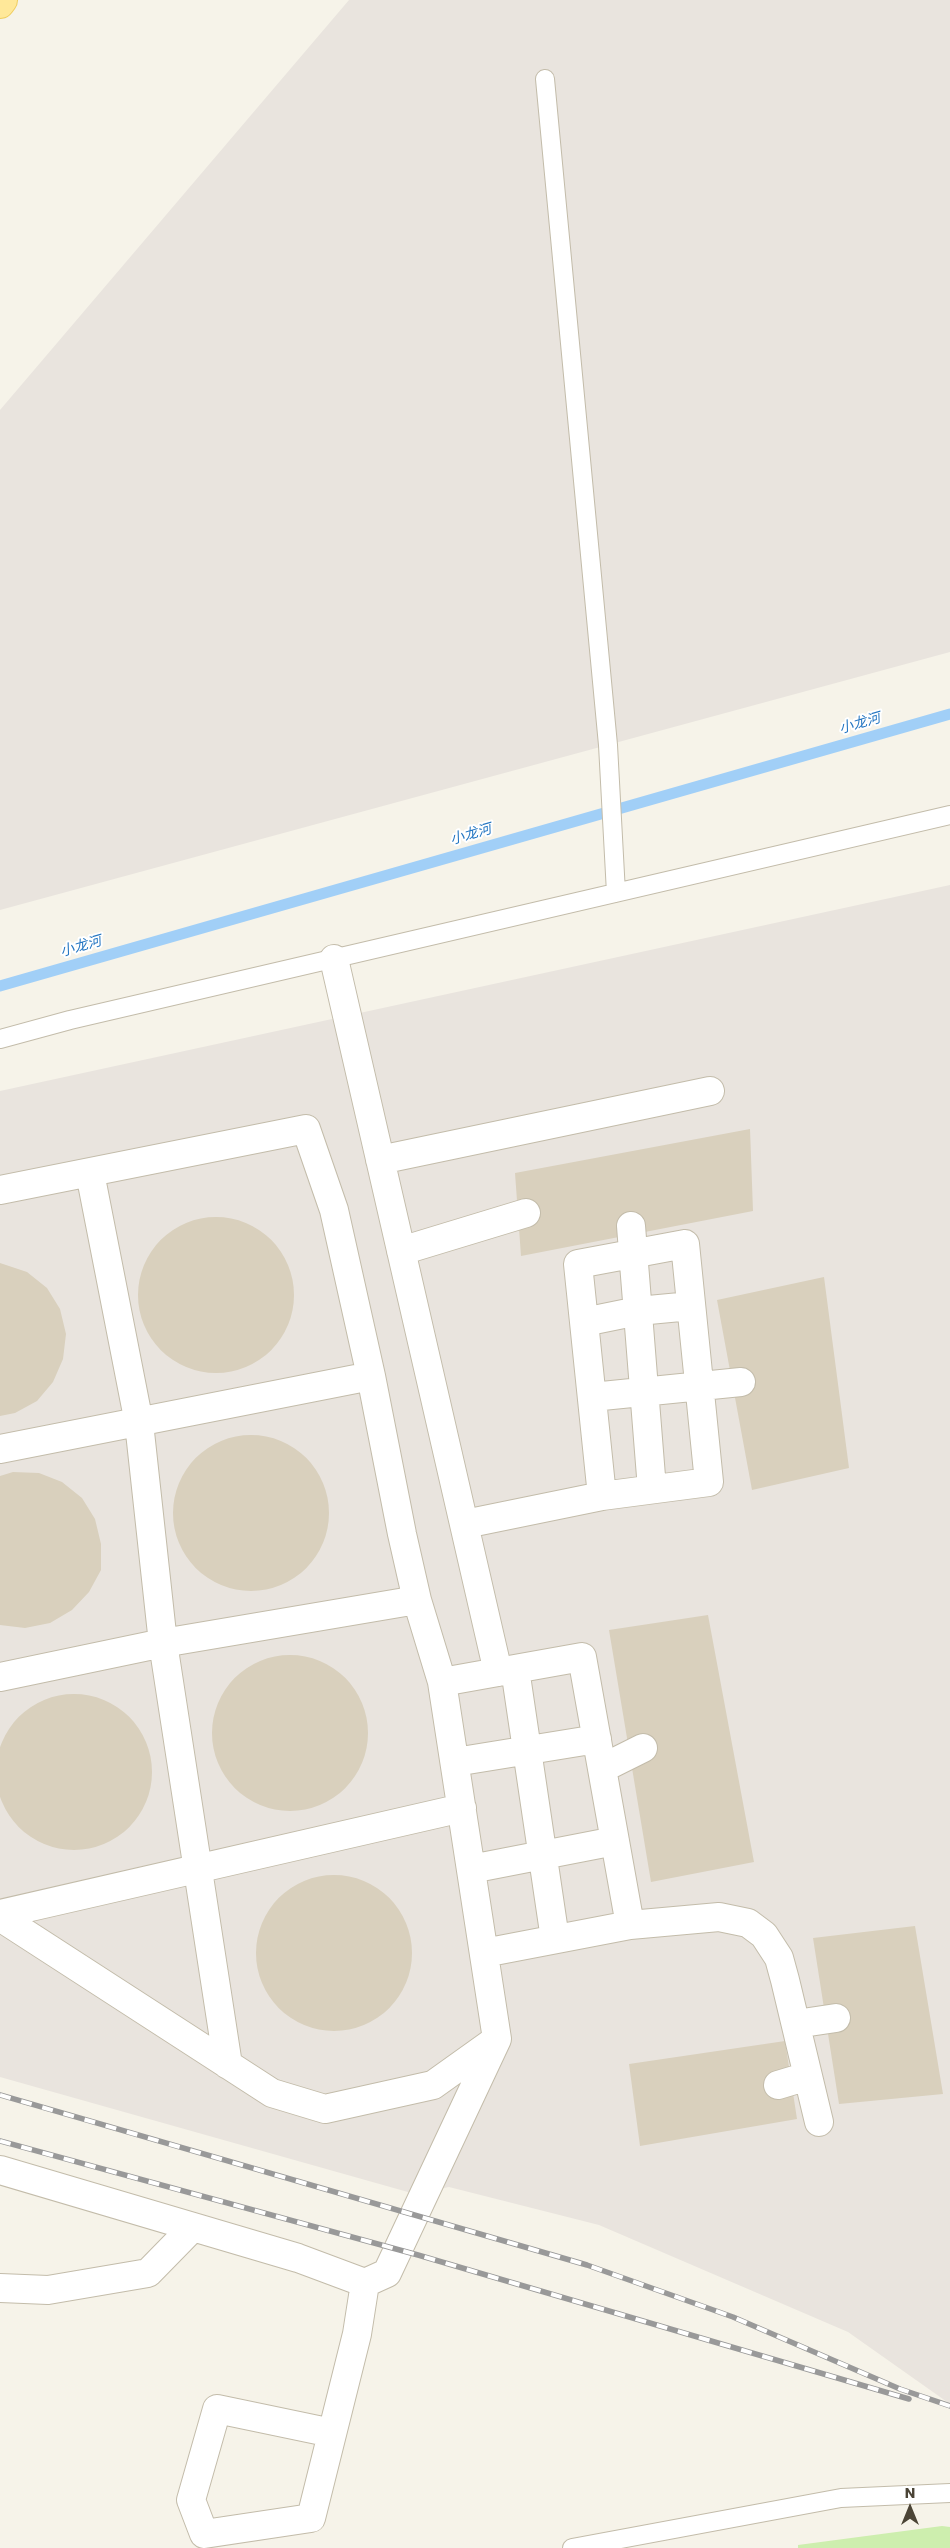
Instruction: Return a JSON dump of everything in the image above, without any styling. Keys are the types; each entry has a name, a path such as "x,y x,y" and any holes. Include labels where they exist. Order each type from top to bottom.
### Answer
{"main road":[{"path":"0,4 3,0"}],"street":[{"path":"334,959 465,1524 507,1670 527,1750 555,1939"},
{"path":"380,1160 710,1091"},
{"path":"0,1190 306,1129 334,1210 371,1376 417,1600 442,1682 497,2039 387,2273 365,2283 298,2258 0,2170"},
{"path":"90,1172 139,1423 163,1643 228,2065"},
{"path":"401,1250 526,1213"},
{"path":"631,1226 652,1489"},
{"path":"465,1524 602,1496 709,1482 685,1244 578,1264 602,1496"},
{"path":"584,1322 638,1311 691,1306"},
{"path":"0,1449 371,1376"},
{"path":"592,1397 741,1382"},
{"path":"0,1677 163,1643 417,1600"},
{"path":"442,1682 582,1657 630,1925"},
{"path":"455,1762 597,1739"},
{"path":"602,1768 643,1748"},
{"path":"0,1916 197,1867 462,1808"},
{"path":"471,1868 615,1841"},
{"path":"0,1916 272,2093 325,2109 433,2085 497,2039"},
{"path":"484,1953 630,1925 719,1917 748,1923 764,1935 778,1958 819,2122"},
{"path":"796,2024 836,2018"},
{"path":"778,2085 808,2076"},
{"path":"0,2288 48,2290 148,2273 193,2227"},
{"path":"332,2433 218,2408 191,2500 204,2534 311,2518 357,2334 365,2283"}],"lane":[{"path":"545,79 608,745 616,893"},
{"path":"0,1039 70,1020 950,815"},
{"path":"572,2548 841,2498 950,2493"}],"shaded area":[{"path":"349,0 950,0 950,652 0,910 0,410"},
{"path":"950,885 950,2404 848,2332 599,2225 449,2187 415,2194 0,2077 0,1091"}],"green space":[{"path":"942,2526 950,2527 950,2548 798,2548 798,2545"}],"building":[{"path":"750,1129 753,1211 521,1256 515,1173"},
{"path":"216,1217 246,1223 259,1230 271,1240 281,1252 288,1265 294,1295 288,1325 281,1338 271,1350 259,1360 246,1367 216,1373 186,1367 173,1360 161,1350 151,1338 144,1325 138,1295 144,1265 151,1252 161,1240 173,1230 186,1223"},
{"path":"0,1263 27,1272 47,1288 60,1309 66,1334 63,1359 53,1382 37,1401 15,1413 0,1416"},
{"path":"824,1277 849,1468 752,1490 717,1300"},
{"path":"251,1435 281,1441 294,1448 306,1458 316,1470 323,1483 329,1513 323,1543 316,1556 306,1568 294,1578 281,1585 251,1591 221,1585 208,1578 196,1568 186,1556 179,1543 173,1513 179,1483 186,1470 196,1458 208,1448 221,1441"},
{"path":"13,1472 39,1473 62,1482 82,1498 95,1519 101,1544 101,1570 89,1592 72,1610 50,1623 25,1628 0,1625 0,1476"},
{"path":"708,1615 754,1862 651,1882 609,1630"},
{"path":"290,1655 320,1661 333,1668 345,1678 355,1690 362,1703 368,1733 362,1763 355,1776 345,1788 333,1798 320,1805 290,1811 260,1805 247,1798 235,1788 225,1776 218,1763 212,1733 218,1703 225,1690 235,1678 247,1668 260,1661"},
{"path":"74,1694 104,1700 117,1707 129,1717 139,1729 146,1742 152,1772 146,1802 139,1815 129,1827 117,1837 104,1844 74,1850 44,1844 31,1837 19,1827 9,1815 2,1802 -4,1772 2,1742 9,1729 19,1717 31,1707 44,1700"},
{"path":"334,1875 364,1881 377,1888 389,1898 399,1910 406,1923 412,1953 406,1983 399,1996 389,2008 377,2018 364,2025 334,2031 304,2025 291,2018 279,2008 269,1996 262,1983 256,1953 262,1923 269,1910 279,1898 291,1888 304,1881"},
{"path":"915,1926 943,2094 839,2104 813,1938"},
{"path":"785,2041 797,2119 640,2146 629,2064"}],"waterway":[{"name":"小龙河","path":"0,986 950,714"}],"railway":[{"path":"0,2095 587,2265 733,2317 900,2389 950,2406"},
{"path":"0,2141 418,2255 909,2399"}]}
